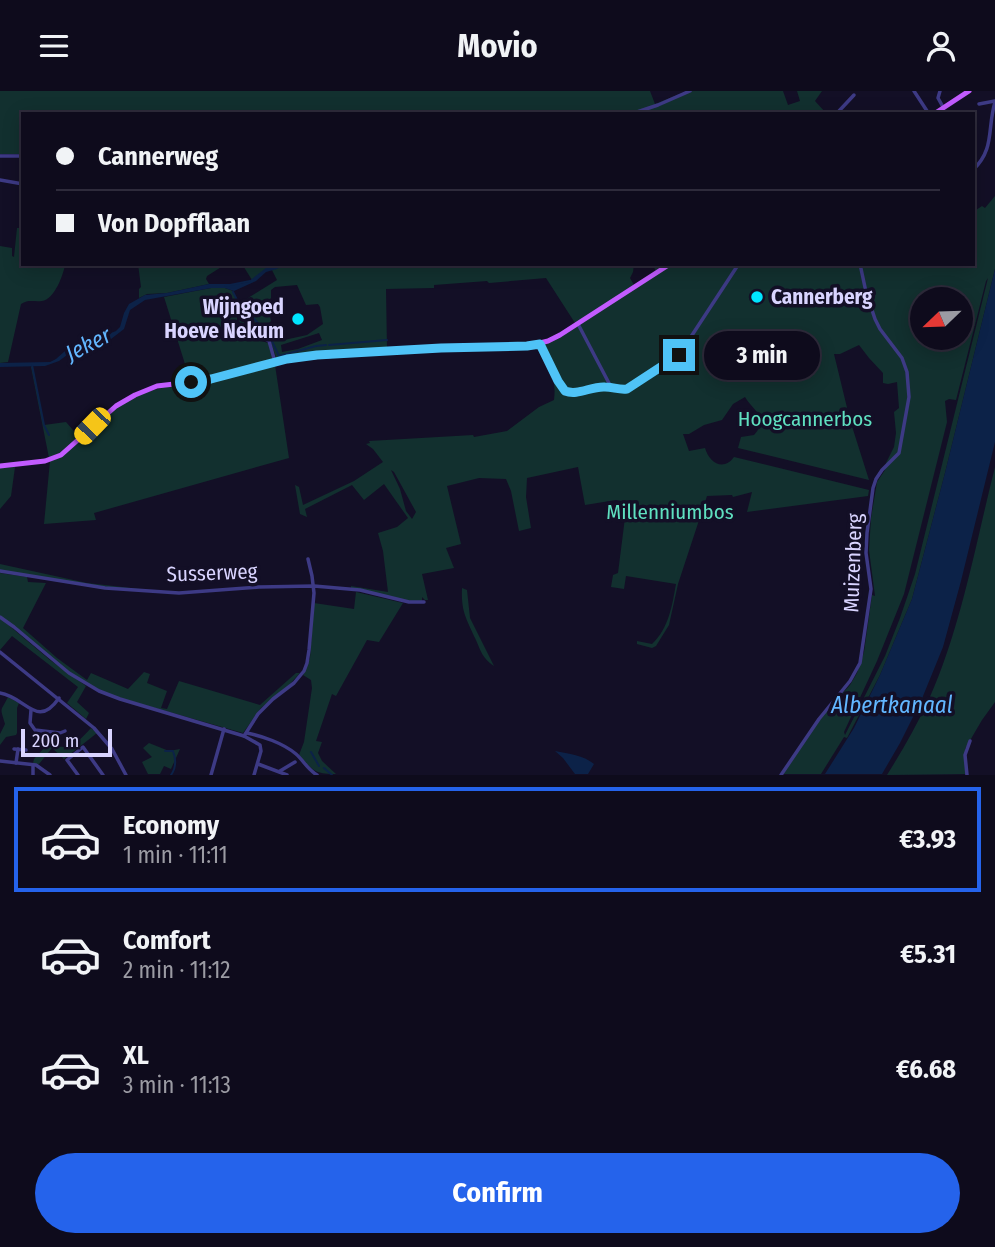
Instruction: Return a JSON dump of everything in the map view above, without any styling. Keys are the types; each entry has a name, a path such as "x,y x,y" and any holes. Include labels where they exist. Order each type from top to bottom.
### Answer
{"main road":[{"path":"935,112 969,91"},
{"path":"0,466 45,461 61,455 108,411 129,398 165,384 211,379 275,362 317,355 540,344 578,324 667,266"}],"street":[{"path":"638,112 691,91"},
{"path":"914,91 930,112"},
{"path":"940,91 938,98 943,107"},
{"path":"840,112 854,95"},
{"path":"975,168 988,154 993,137 995,101 979,104"},
{"path":"0,156 21,156"},
{"path":"0,180 21,184"},
{"path":"540,344 565,391 575,393 595,387 622,390 677,357 737,266"},
{"name":"Muizenberg","path":"781,775 819,719 850,681 860,663 871,589 866,553 873,488 882,470 899,453 909,397 907,372 902,358 880,330 875,319 860,266"},
{"path":"578,324 611,387"},
{"path":"265,339 269,341 275,362"},
{"path":"245,734 264,708 290,687 304,671 310,650 314,586 308,559"},
{"name":"Susserweg","path":"0,571 105,588 179,593 314,586 360,590 409,602 424,602"},
{"path":"0,617 53,660 99,691 224,729 267,739 290,750 317,775"},
{"path":"0,652 99,733 118,758 126,775"},
{"path":"0,694 18,700 38,713 47,711 59,698"},
{"path":"31,710 29,720 35,730 56,733 65,730"},
{"path":"211,775 224,729"},
{"path":"245,734 261,747 254,775"},
{"path":"967,775 965,755 970,741"},
{"path":"78,775 68,759 83,747 103,775"},
{"path":"16,763 16,749 26,750"},
{"path":"0,761 33,765 50,775"},
{"path":"280,771 295,762"},
{"path":"258,764 287,775"},
{"path":"33,765 33,775"}],"green space":[{"path":"0,91 650,91 655,104 687,91 783,91 788,105 800,101 797,91 822,91 815,101 825,112 21,112 21,154 0,154"},
{"path":"995,196 995,269 912,599 880,675 847,738 844,737 821,774 782,774 826,711 850,685 864,652 872,595 875,596 869,550 871,518 877,482 894,447 894,412 899,408 897,382 883,383 883,373 859,345 834,354 850,420 869,480 738,448 741,437 754,435 761,424 759,415 745,397 733,404 722,420 683,434 689,451 705,448 717,463 725,464 734,457 869,490 868,496 747,512 752,492 733,497 707,496 678,584 669,625 652,648 637,644 637,641 652,644 658,638 669,616 676,584 626,576 624,589 611,587 613,575 618,573 627,502 616,500 585,505 578,467 527,478 526,497 531,528 519,531 506,479 479,478 447,486 461,544 446,548 454,568 422,574 428,600 422,597 422,602 419,603 351,588 388,592 378,533 397,527 408,518 384,484 364,500 352,485 305,509 307,517 300,514 295,485 299,487 303,505 354,481 383,462 366,444 370,443 369,441 474,437 507,431 539,407 554,400 553,377 538,343 554,337 575,323 546,278 434,285 434,288 386,289 387,350 317,353 277,360 269,337 280,327 284,340 307,335 323,324 318,304 306,305 297,285 275,287 271,290 271,298 267,302 271,321 264,328 268,333 263,338 246,331 238,316 240,303 277,280 270,266 634,266 630,278 634,285 656,271 653,266 975,266 975,211 982,206 985,208","holes":["988,278 973,339 973,350 970,350 915,574 885,656 845,735 904,594 947,422 945,401 956,400 969,350 910,350 910,287 973,287 973,333","319,333 322,340 298,349 282,352 281,345","391,470 416,512 412,519 406,511"]},
{"path":"21,223 21,266 64,266 51,296 46,300 21,304 8,362 0,363 0,246 12,248 14,257 17,228 20,228"},
{"path":"138,266 223,266 207,276 209,284 167,293 147,294 139,298 141,287"},
{"path":"243,266 270,266 252,280"},
{"path":"211,288 233,291 237,302 237,322 241,329 249,337 268,343 273,358 221,375 190,380 164,297"},
{"path":"275,365 289,458 94,513 96,520 44,524 50,461 69,450 117,406 157,389"},
{"path":"31,367 44,425 66,422 79,437 66,450 49,458"},
{"path":"15,467 11,496 0,509 0,468"},
{"path":"995,467 995,702 965,749 966,774 887,775 929,699 940,672 967,585"},
{"path":"0,564 87,583 140,589 102,589 0,570"},
{"path":"0,573 27,577 28,582 46,583 23,628 57,658 87,680 91,673 128,689 144,672 150,674 147,683 167,691 161,708 167,709 179,681 260,705 296,673 300,673 261,708 243,733 113,696 82,680 0,616"},
{"path":"462,588 467,590 470,618 494,666 482,654 467,619 462,603"},
{"path":"356,592 403,603 379,642 367,640 336,696 332,694 316,741 322,742 318,753 322,761 336,774 323,773 311,768 299,755 304,742 312,688 311,680 303,675 310,658 314,603 354,609"},
{"path":"0,618 86,686 77,702 89,713 86,719 67,703 78,687 12,636 0,650"},
{"path":"8,697 19,703 17,733 6,737 0,745 0,734 5,724 2,710"},
{"path":"91,728 97,733 64,759 52,748 39,764 33,763 46,746 69,746"},
{"path":"149,743 169,751 180,749 171,769 164,766 160,774 148,774 142,762 152,757 143,748"}],"water":[{"path":"281,266 234,291 211,288 145,300 130,310 124,329 111,339 71,352 59,361 45,366 0,367 0,363 50,362 65,351 116,331 129,304 145,295 209,284 248,282 266,268"},
{"name":"Albertkanaal","path":"995,269 995,442 943,647 921,701 882,774 825,774 854,728 912,599"},
{"path":"555,751 581,757 594,764 588,774 575,774"}],"waterway":[{"name":"Jeker","path":"225,286 250,281"},
{"path":"233,292 268,334"},
{"path":"270,337 279,356 326,345"},
{"path":"329,345 387,340"},
{"path":"32,365 44,425 49,435"},
{"path":"165,751 173,751 174,754 175,766 171,775"},
{"path":"311,752 319,766"},
{"path":"324,768 332,775"}],"place":[{"name":"Cannerberg","path":"757,297"},
{"name":"Wijngoed Hoeve Nekum","path":"298,319"}],"route":[{"path":"191,382 287,359 317,355 540,344 565,391 575,393 595,387 627,389 679,355"}],"park label":[{"name":"Hoogcannerbos","path":"805,419"},
{"name":"Millenniumbos","path":"670,512"}]}
